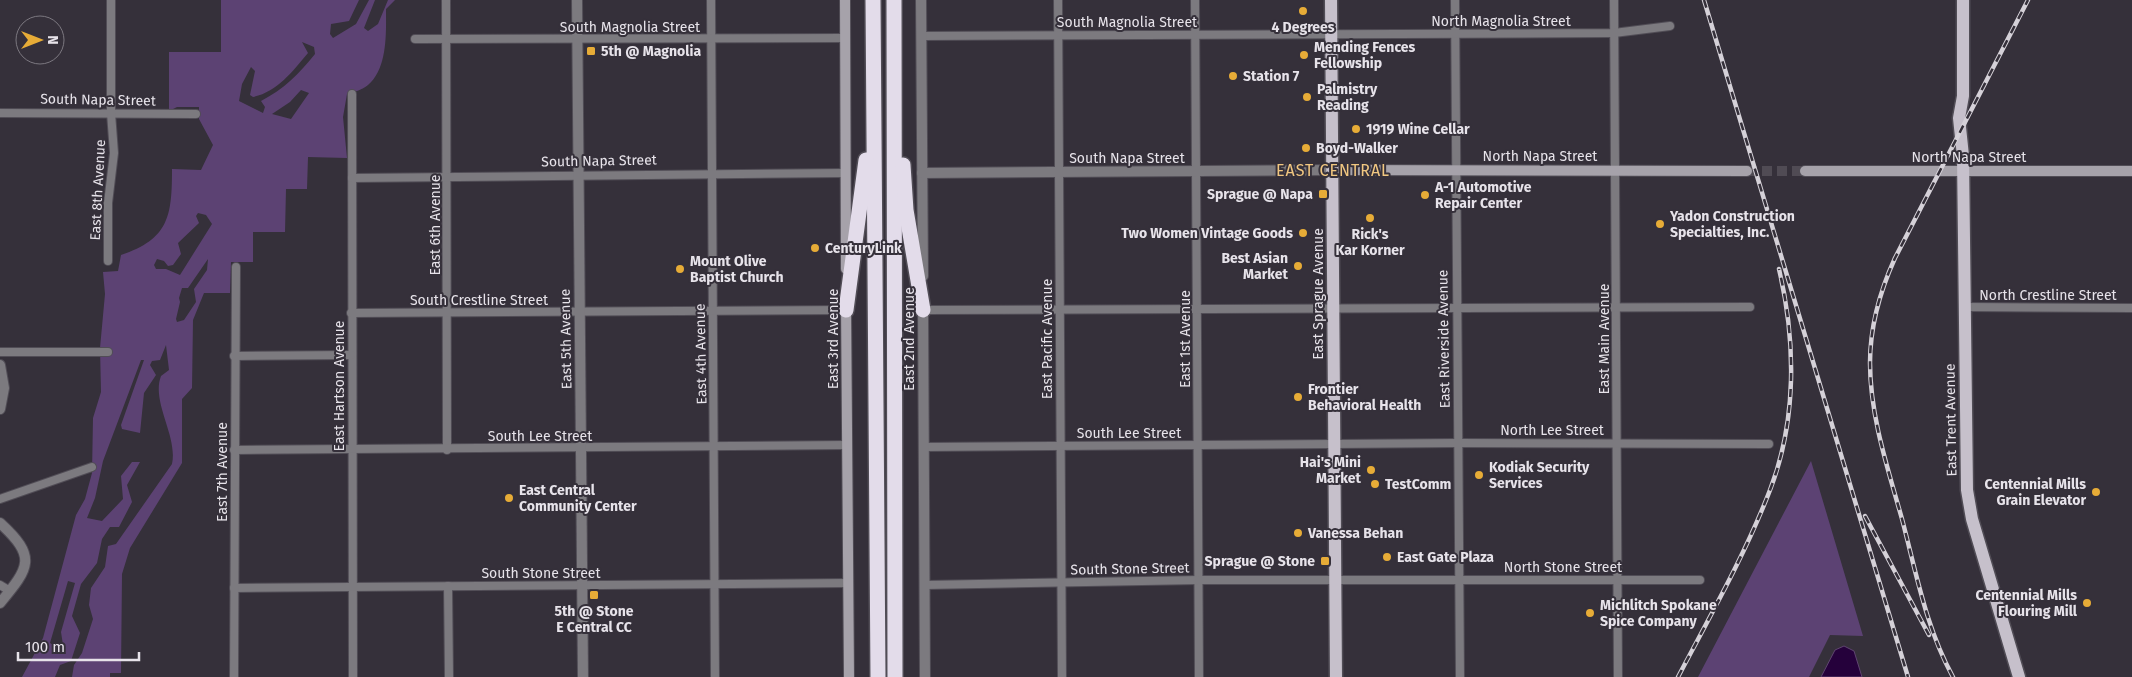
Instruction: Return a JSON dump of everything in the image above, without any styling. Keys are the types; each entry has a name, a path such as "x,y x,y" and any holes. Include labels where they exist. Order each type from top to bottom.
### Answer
{"highway":[{"path":"873,0 878,677"},
{"path":"894,0 895,677"},
{"path":"846,310 873,106"},
{"path":"893,117 902,151 906,210 923,310"}],"main road":[{"name":"East 3rd Avenue","path":"845,0 849,677"},
{"name":"East Sprague Avenue","path":"1331,0 1336,677"},
{"name":"East Trent Avenue","path":"1962,0 1963,96 1959,118 1963,156 1967,490 1972,519 2019,677"},
{"name":"North Napa Street","path":"1332,170 1747,171"},
{"name":"North Napa Street","path":"1805,170 2132,171"}],"street":[{"name":"East 8th Avenue","path":"108,261 108,203 114,153 111,113 110,0"},
{"name":"East 6th Avenue","path":"446,0 448,175 447,450"},
{"name":"East 5th Avenue","path":"577,0 583,677"},
{"name":"East 4th Avenue","path":"711,0 715,677"},
{"name":"East 2nd Avenue","path":"922,0 925,677"},
{"name":"East Pacific Avenue","path":"1058,0 1062,677"},
{"name":"East 1st Avenue","path":"1195,0 1199,677"},
{"name":"East Riverside Avenue","path":"1454,0 1460,677"},
{"name":"East Main Avenue","path":"1614,0 1618,677"},
{"name":"North Magnolia Street","path":"1332,34 1614,33 1670,26"},
{"name":"South Magnolia Street","path":"922,36 1332,34"},
{"name":"South Magnolia Street","path":"415,39 845,38"},
{"name":"East Hartson Avenue","path":"352,94 353,677"},
{"name":"South Napa Street","path":"0,113 196,114"},
{"name":"South Napa Street","path":"922,173 1332,170"},
{"name":"South Napa Street","path":"352,178 448,175 579,176 845,173"},
{"name":"East 7th Avenue","path":"234,677 234,356 236,267"},
{"path":"923,310 1456,306 1750,307"},
{"name":"North Crestline Street","path":"1965,307 2132,308"},
{"name":"South Crestline Street","path":"351,313 846,310"},
{"path":"0,352 108,352"},
{"path":"234,356 352,355"},
{"path":"0,365 4,388 0,409"},
{"name":"North Lee Street","path":"1335,444 1458,442 1769,444"},
{"name":"South Lee Street","path":"924,447 1335,444"},
{"name":"South Lee Street","path":"234,450 847,446"},
{"path":"0,499 92,467"},
{"path":"0,524 19,541 26,559 22,573 0,603"},
{"name":"North Stone Street","path":"1336,579 1700,580"},
{"name":"South Stone Street","path":"925,584 1336,579"},
{"name":"South Stone Street","path":"234,588 848,583"},
{"path":"0,585 10,591"},
{"path":"448,586 449,677"}],"shaded area":[{"path":"221,0 359,0 349,21 331,24 330,34 333,38 356,24 369,0 375,0 364,28 368,31 378,24 388,0 395,0 386,9 384,49 375,78 361,90 347,94 343,117 347,158 308,157 307,189 286,189 285,232 253,232 253,262 231,262 230,293 204,293 193,320 192,388 182,399 182,463 130,548 122,574 121,673 110,673 110,677 72,677 74,665 82,653 93,619 89,605 91,588 105,567 108,546 116,544 172,464 171,442 159,397 161,376 169,370 166,345 160,360 152,361 150,365 156,375 144,393 140,433 122,429 121,425 144,360 141,360 103,461 95,498 87,518 102,521 123,499 121,476 132,462 140,462 127,485 132,502 119,527 110,527 102,539 97,563 81,584 72,616 80,633 71,661 60,665 55,677 22,677 43,638 76,515 85,499 92,473 93,418 101,392 100,348 105,294 103,272 118,271 121,255 137,249 158,233 169,213 172,169 201,170 213,145 199,119 199,107 177,107 169,111 169,52 221,52","holes":["302,42 314,47 315,54 291,80 261,101 265,107 263,113 239,101 242,84 251,67 255,71 250,95 253,97 277,86 308,53","301,90 309,93 291,119 272,114 290,102","198,213 206,215 212,224 180,275 166,269 156,269 154,265 157,259 164,261 168,266 173,265 181,254 178,243 199,223 196,216","208,259 207,270 194,289 196,302 184,320 177,322 179,298 182,288 188,288","68,581 75,583 61,632 63,645 57,647 50,643"]},
{"path":"1811,461 1863,636 1830,635 1809,677 1698,677"},
{"path":"1844,646 1854,651 1862,677 1821,677 1835,650"}],"tunnel":[{"path":"1747,171 1805,171"}],"railway":[{"path":"1704,0 1908,677"},
{"path":"1953,677 1929,619 1886,462 1873,403 1870,349 1880,296 1895,258 2028,0"},
{"path":"1678,677 1750,538 1779,463 1785,436 1791,380 1789,324 1779,269"},
{"path":"1865,516 1929,635"}],"place":[{"name":"4 Degrees","path":"1303,11"},
{"name":"5th @ Magnolia","path":"591,51"},
{"name":"Mending Fences Fellowship","path":"1304,55"},
{"name":"Station 7","path":"1233,76"},
{"name":"Palmistry Reading","path":"1307,97"},
{"name":"1919 Wine Cellar","path":"1356,129"},
{"name":"Boyd-Walker","path":"1306,148"},
{"name":"Sprague @ Napa","path":"1323,194"},
{"name":"A-1 Automotive Repair Center","path":"1425,195"},
{"name":"Rick's Kar Korner","path":"1370,218"},
{"name":"Yadon Construction Specialties, Inc.","path":"1660,224"},
{"name":"Two Women Vintage Goods","path":"1303,233"},
{"name":"CenturyLink","path":"815,248"},
{"name":"Best Asian Market","path":"1298,266"},
{"name":"Mount Olive Baptist Church","path":"680,269"},
{"name":"Frontier Behavioral Health","path":"1298,397"},
{"name":"Hai's Mini Market","path":"1371,470"},
{"name":"Kodiak Security Services","path":"1479,475"},
{"name":"TestComm","path":"1375,484"},
{"name":"Centennial Mills Grain Elevator","path":"2096,492"},
{"name":"East Central Community Center","path":"509,498"},
{"name":"Vanessa Behan","path":"1298,533"},
{"name":"East Gate Plaza","path":"1387,557"},
{"name":"Sprague @ Stone","path":"1325,561"},
{"name":"5th @ Stone E Central CC","path":"594,595"},
{"name":"Centennial Mills Flouring Mill","path":"2087,603"},
{"name":"Michlitch Spokane Spice Company","path":"1590,613"}],"district":[{"name":"EAST CENTRAL","path":"1333,170"}]}
